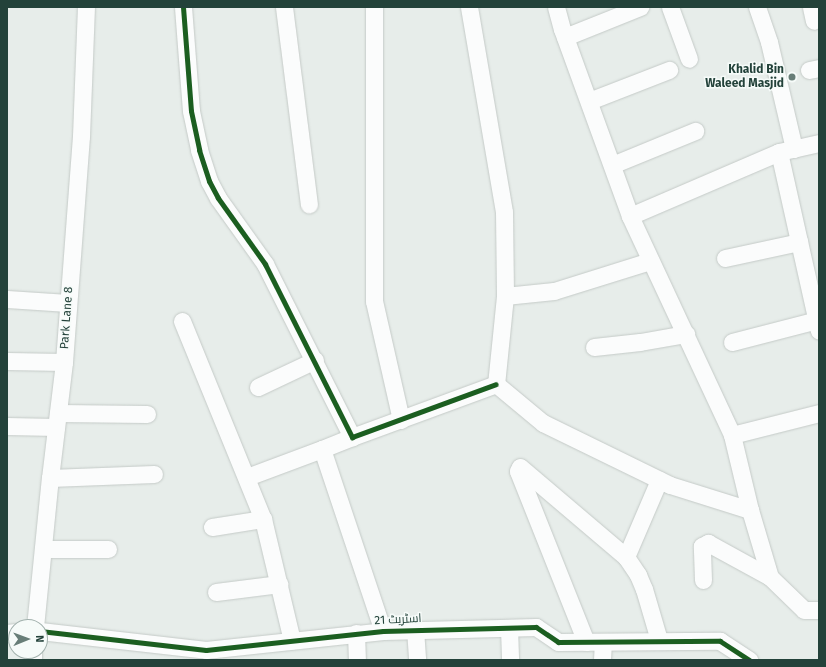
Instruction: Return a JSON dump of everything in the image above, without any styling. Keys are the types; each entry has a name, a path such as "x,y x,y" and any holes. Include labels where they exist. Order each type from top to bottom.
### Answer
{"street":[{"name":"Park Lane 8","path":"36,619 50,478 64,362 80,136 86,7"},
{"path":"183,7 191,111 199,150 209,181 218,198 265,264 315,360 352,437"},
{"path":"284,7 309,204"},
{"path":"374,7 374,301 400,420"},
{"path":"469,7 504,212 504,296 496,384"},
{"path":"556,7 565,37 630,216 732,435 750,510 770,577"},
{"path":"565,37 640,7"},
{"path":"670,7 690,59"},
{"path":"732,342 818,325 799,242 769,42 757,7"},
{"path":"589,101 669,70"},
{"path":"612,165 694,131"},
{"path":"630,216 786,151 819,143"},
{"path":"725,258 799,242"},
{"path":"504,296 554,291 650,261"},
{"path":"7,299 68,303"},
{"path":"182,321 263,518 292,640"},
{"path":"594,347 640,342 686,334"},
{"path":"258,387 315,360"},
{"path":"7,361 64,362"},
{"path":"247,478 352,437 496,384"},
{"path":"496,384 543,423 670,485 750,510"},
{"path":"732,435 819,413"},
{"path":"7,426 57,420 147,414"},
{"path":"322,449 383,631"},
{"path":"586,642 518,471 519,468 522,468 626,557 638,575 644,589 659,640"},
{"path":"50,478 154,474"},
{"path":"626,557 659,480"},
{"path":"212,527 263,518"},
{"path":"703,580 702,546 708,543 770,577 804,610 819,610"},
{"path":"43,549 108,549"},
{"path":"216,592 279,584"},
{"name":"اسٹریٹ 21","path":"48,632 206,650 383,631 536,627 558,642 659,640 720,641 749,660"},
{"path":"508,628 510,660"},
{"path":"415,629 417,660"},
{"path":"356,633 357,660"},
{"path":"602,660 603,642"}],"cycle path":[{"path":"183,7 191,111 199,150 209,181 218,198 265,264 352,437 496,384"},
{"path":"48,632 206,650 383,631 536,627 558,642 720,641 749,660"}],"place":[{"name":"Khalid Bin Waleed Masjid","path":"792,77"}]}
